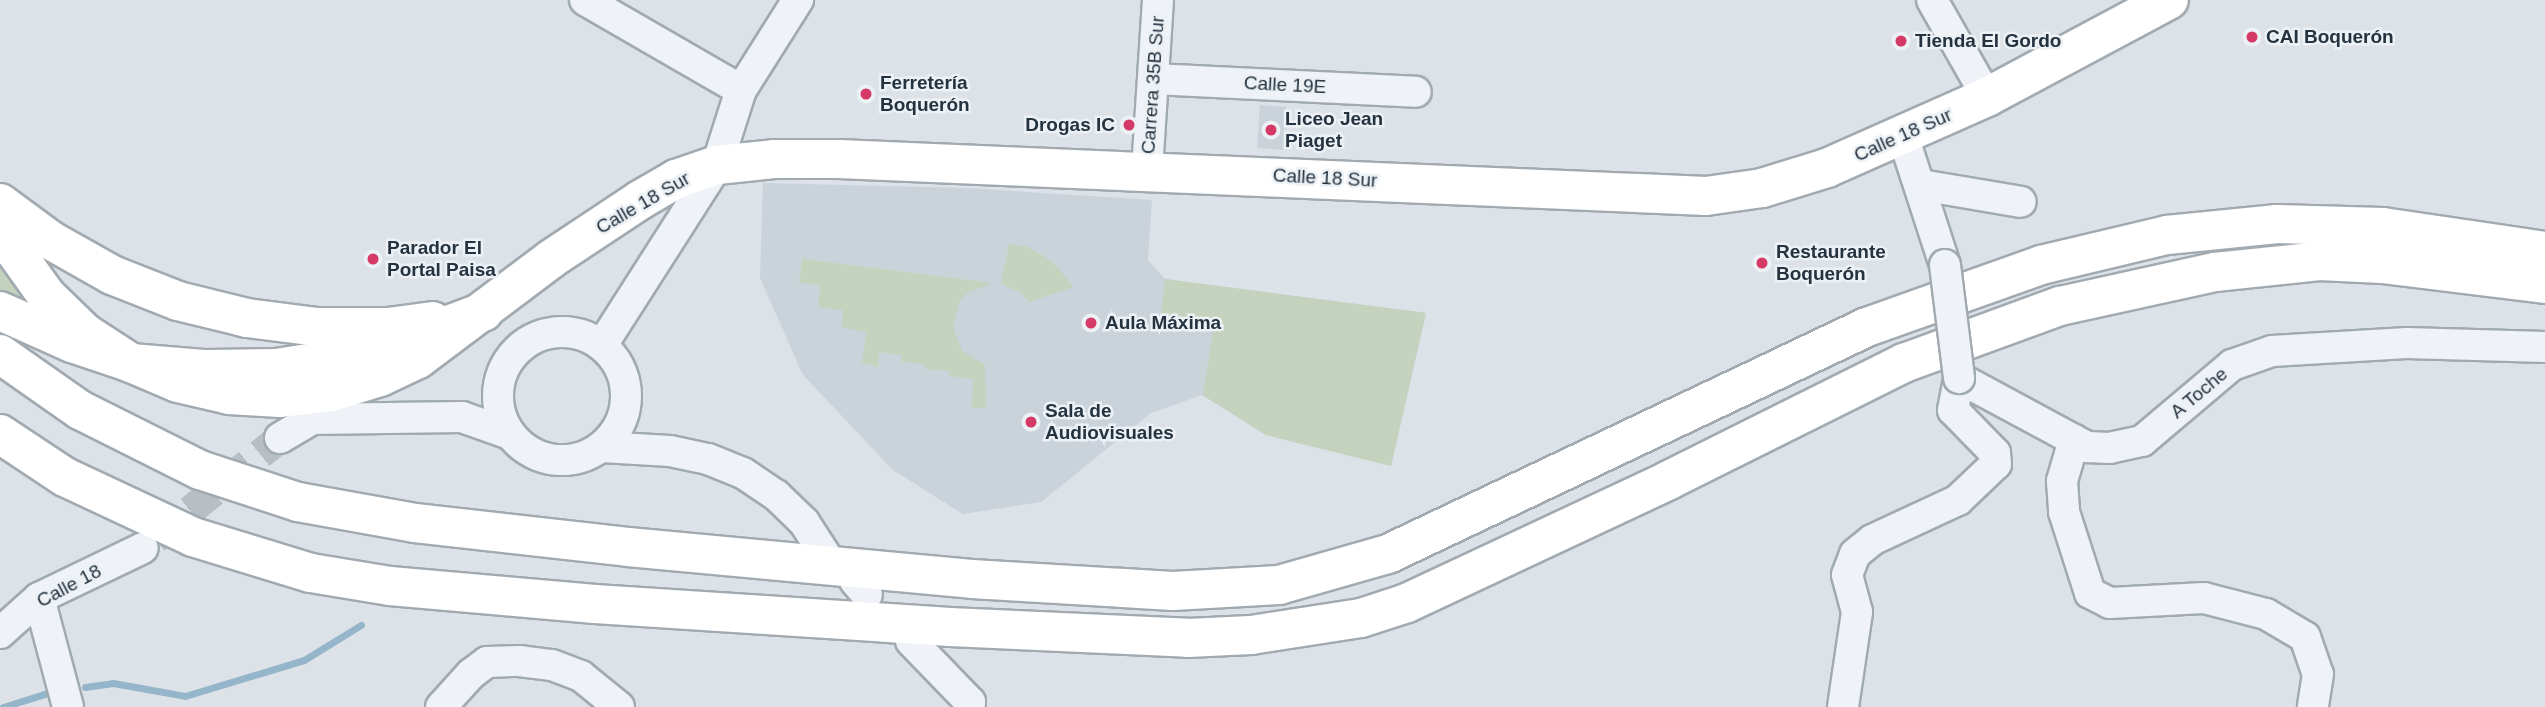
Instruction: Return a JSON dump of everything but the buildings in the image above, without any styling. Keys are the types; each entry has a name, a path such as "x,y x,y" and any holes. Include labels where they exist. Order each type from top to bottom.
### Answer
{"main road":[{"name":"Calle 18 Sur","path":"131,363 191,386 229,395 280,398 331,392 380,377 418,359 551,259 640,200 677,179 717,164 774,159 839,159 1147,170 1706,196 1762,188 1827,168 1903,136 1987,97 2169,0"},
{"path":"0,204 50,240 112,275 178,301 247,318 317,327 388,327 483,312"},
{"path":"0,215 14,250 46,295 85,333 131,363"},
{"path":"0,354 80,410 200,470 298,502 415,523 628,547 972,579 1173,591 1279,584 1388,554 1867,327 2053,262 2166,235 2277,225 2383,227 2545,251"},
{"path":"0,434 65,477 193,537 311,573 390,586 595,604 950,627 1188,638 1251,635 1361,618 1407,603 1669,481 1903,363 2060,306 2215,272 2319,261 2395,266 2545,284"},
{"path":"0,311 72,343 131,363 204,369 276,368 347,356 416,337 483,312"}],"street":[{"path":"585,0 741,90"},
{"path":"602,345 717,164 741,90 799,0"},
{"name":"Carrera 35B Sur","path":"1147,170 1158,0"},
{"path":"1932,0 1987,97"},
{"name":"Calle 19E","path":"1153,79 1416,92"},
{"path":"1843,707 1857,611 1847,575 1855,554 1872,540 1958,500 1996,464 1994,453 1953,411 1959,378 1945,265 1903,136"},
{"path":"1921,185 2021,202"},
{"path":"462,417 499,381 514,353 541,335 572,332 602,345 616,360 625,382 627,404 618,428 601,447 583,457 564,461 543,457 525,448 510,434 499,409 499,381"},
{"name":"A Toche","path":"1959,378 2088,447 2109,449 2142,441 2232,365 2272,351 2407,343 2545,346"},
{"path":"279,438 380,377"},
{"path":"627,404 670,451"},
{"path":"312,419 462,417 510,434"},
{"path":"2074,440 2062,481 2064,512 2090,593 2110,603 2204,598 2266,614 2305,637 2318,674 2313,707"},
{"path":"601,447 670,451 708,459 744,473 785,504 803,522 825,554"},
{"name":"Calle 18","path":"0,633 39,598 144,548"},
{"path":"39,598 68,707"},
{"path":"912,641 970,702 969,707"},
{"path":"440,707 471,674 487,662 519,661 552,665 581,676 619,707"}],"shaded area":[{"name":"Liceo Jean Piaget","path":"1260,105 1286,107 1283,150 1257,148"},
{"path":"763,183 966,188 1152,200 1148,260 1165,279 1426,313 1391,466 1266,435 1202,395 1151,413 1041,502 963,514 893,470 803,375 760,278"}],"green space":[{"path":"0,234 70,328 0,299"},
{"path":"1009,244 1028,247 1042,255 1057,266 1073,287 1029,302 1020,292 1001,284"},
{"path":"802,259 993,283 968,292 959,302 953,327 962,351 985,365 986,408 972,408 973,379 949,376 949,371 925,369 925,364 902,362 901,355 879,352 878,367 862,363 866,332 842,327 843,310 818,307 820,286 799,282"},
{"path":"1165,279 1426,313 1391,466 1266,435 1203,395 1214,325 1161,318"}],"waterway":[{"path":"85,687 113,683 185,696 304,660 361,625"},
{"path":"3,707 54,691"}],"tunnel":[{"path":"155,539 280,438"}],"place":[{"name":"CAI Boquerón","path":"2252,37"},
{"name":"Tienda El Gordo","path":"1901,41"},
{"name":"Ferretería Boquerón","path":"866,94"},
{"name":"Drogas IC","path":"1129,125"},
{"name":"Liceo Jean Piaget","path":"1271,130"},
{"name":"Parador El Portal Paisa","path":"373,259"},
{"name":"Restaurante Boquerón","path":"1762,263"},
{"name":"Aula Máxima","path":"1091,323"},
{"name":"Sala de Audiovisuales","path":"1031,422"}]}
